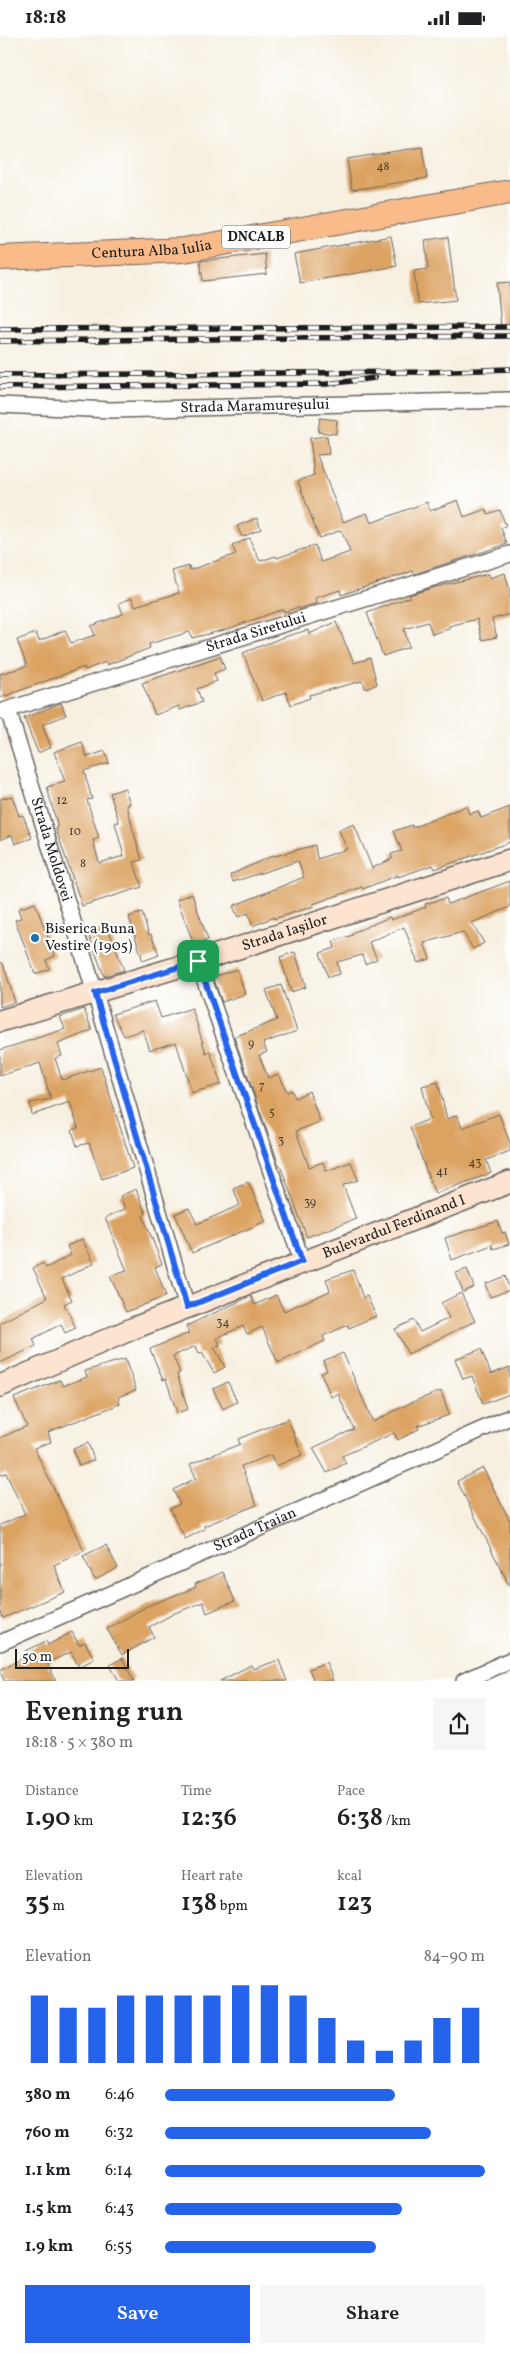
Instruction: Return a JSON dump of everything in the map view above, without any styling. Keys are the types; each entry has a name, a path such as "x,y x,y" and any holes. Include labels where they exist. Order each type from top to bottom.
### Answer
{"main road":[{"name":"Centura Alba Iulia","path":"0,258 184,250 510,192"},
{"name":"Strada Iașilor","path":"0,1021 198,961 510,860"},
{"name":"Bulevardul Ferdinand I","path":"0,1385 302,1261 510,1182"}],"street":[{"name":"Strada Maramureșului","path":"0,405 111,410 510,401"},
{"name":"Strada Siretului","path":"4,711 510,554"},
{"name":"Strada Moldovei","path":"4,711 95,993 187,1307"},
{"path":"198,961 302,1261"},
{"name":"Strada Traian","path":"0,1643 510,1417"},
{"path":"464,1681 510,1660"}],"building":[{"path":"422,147 427,178 352,190 347,159"},
{"path":"391,236 397,266 300,283 294,254"},
{"path":"448,237 456,300 418,304 414,271 428,269 425,240"},
{"path":"265,254 267,274 203,281 200,261"},
{"path":"510,282 510,326 501,327 497,283"},
{"path":"320,418 337,420 336,434 318,432"},
{"path":"327,436 329,454 317,455 343,522 367,513 371,523 427,502 430,511 458,500 464,517 486,509 488,514 500,510 506,526 501,528 507,544 414,574 413,571 341,595 340,590 315,598 317,603 284,612 283,609 228,629 192,638 190,632 149,644 150,648 107,665 106,662 85,670 84,667 0,698 0,674 27,666 17,640 36,633 39,641 65,630 71,643 95,635 91,626 123,614 119,603 132,598 135,606 179,593 172,571 189,566 190,570 236,554 232,546 249,538 260,561 276,556 277,558 315,545 321,562 350,552 341,530 319,538 298,481 314,475 310,438"},
{"path":"257,518 261,529 242,537 237,526"},
{"path":"505,573 510,592 510,614 492,619 497,637 482,640 477,619 449,626 449,629 432,634 428,622 404,629 409,647 383,656 367,613 410,597 409,595 432,588 488,574 489,578"},
{"path":"336,622 354,663 370,658 377,684 366,689 362,681 309,695 310,698 291,705 286,692 262,701 243,653 308,630 309,634"},
{"path":"220,656 225,669 214,673 217,681 197,689 202,702 180,710 179,706 155,715 142,683"},
{"path":"61,703 66,715 42,725 51,747 38,753 24,718"},
{"path":"82,742 87,757 105,751 109,763 84,771 92,799 87,800 99,838 93,840 99,863 124,856 115,823 119,822 110,793 125,788 130,804 127,805 142,860 134,862 142,887 82,906 56,829 58,828 47,787 65,782 54,752"},
{"path":"12,796 19,816 23,815 32,838 15,844 12,835 0,840 0,799"},
{"path":"466,806 469,814 478,811 481,818 510,807 510,842 435,869 433,865 398,877 398,875 363,889 362,887 313,904 314,906 274,919 274,917 253,926 248,913 238,917 233,906 304,877 298,861 233,882 230,875 274,855 315,845 317,859 347,849 339,830 354,824 372,868 392,859 391,854 402,851 394,831 412,825 412,828"},
{"path":"510,881 510,907 472,923 484,943 473,949 463,932 424,943 430,959 418,963 404,927 369,942 377,959 365,964 362,955 337,962 340,974 328,977 320,953 335,948 333,941 353,935 352,933 390,917 391,920 426,907 425,904 446,898 448,904"},
{"path":"192,894 208,940 194,945 177,899"},
{"name":"Biserica Buna Vestire (1905)","path":"35,903 55,956 46,960 49,969 35,974 15,920 21,918 18,909"},
{"path":"142,913 149,935 151,934 159,955 143,961 129,917"},
{"path":"108,928 124,970 104,976 89,935"},
{"path":"295,952 306,987 291,992 280,957"},
{"path":"0,963 3,963 15,1002 0,1007"},
{"path":"237,969 245,994 222,1002 213,977"},
{"path":"281,985 297,1031 263,1043 267,1052 259,1055 268,1078 279,1074 287,1092 292,1090 295,1098 309,1091 320,1122 296,1131 309,1167 323,1162 326,1171 351,1162 358,1180 343,1185 356,1219 307,1237 279,1165 234,1037 277,1020 266,990"},
{"path":"155,1001 161,1018 192,1008 206,1053 210,1051 221,1084 192,1093 176,1042 150,1050 143,1030 124,1036 113,1014"},
{"path":"84,1009 92,1030 58,1044 62,1056 55,1058 62,1080 101,1067 133,1168 102,1179 89,1143 77,1146 72,1130 78,1128 70,1102 32,1115 30,1103 51,1099 40,1063 0,1076 0,1050 65,1029 60,1017"},
{"path":"438,1082 447,1119 457,1115 462,1128 499,1114 510,1143 510,1151 486,1160 491,1173 435,1194 410,1127 430,1119 422,1086"},
{"path":"248,1182 266,1221 192,1253 175,1214 189,1208 197,1224 240,1205 233,1188"},
{"path":"136,1189 146,1214 143,1216 162,1264 155,1267 166,1296 126,1312 110,1276 127,1271 105,1218 125,1209 120,1196"},
{"path":"498,1221 502,1233 505,1232 509,1244 493,1249 492,1245 452,1260 445,1238"},
{"path":"82,1239 94,1263 62,1279 72,1300 64,1304 76,1328 65,1333 61,1324 33,1339 36,1346 0,1363 0,1323 47,1298 33,1268 43,1263 46,1268 71,1255 67,1246"},
{"path":"467,1269 474,1287 463,1292 456,1273"},
{"path":"353,1270 363,1298 367,1296 376,1316 349,1328 348,1325 323,1336 325,1341 278,1363 262,1327 247,1334 243,1326 217,1338 220,1345 214,1347 225,1367 214,1373 202,1353 199,1354 196,1346 173,1356 180,1373 177,1374 188,1409 177,1413 166,1379 163,1380 150,1349 189,1333 186,1326 251,1296 255,1305 276,1295 284,1311 330,1291 326,1279"},
{"path":"505,1276 510,1290 490,1297 485,1284"},
{"path":"461,1293 475,1321 408,1354 395,1329 414,1320 420,1332 449,1318 441,1303"},
{"path":"481,1349 491,1374 510,1367 510,1394 483,1404 472,1376 463,1379 455,1359"},
{"path":"343,1353 373,1422 412,1402 441,1391 449,1415 417,1426 419,1429 398,1440 394,1433 342,1456 346,1463 327,1473 313,1448 354,1429 338,1394 331,1397 321,1373 327,1371 323,1361"},
{"path":"125,1359 136,1390 118,1397 120,1404 48,1432 51,1442 34,1448 84,1551 54,1565 65,1592 3,1618 0,1610 0,1525 25,1514 6,1473 0,1475 0,1438 27,1426 14,1398 60,1380 63,1386 87,1377 85,1371"},
{"path":"228,1382 237,1402 223,1409 213,1389"},
{"path":"288,1419 302,1455 276,1466 271,1455 241,1466 257,1505 204,1526 205,1529 185,1539 170,1509 180,1504 173,1490 196,1478 190,1464 240,1444 238,1439"},
{"path":"88,1443 94,1460 79,1466 73,1449"},
{"path":"483,1468 510,1521 510,1587 457,1481"},
{"path":"106,1545 118,1568 95,1580 83,1556"},
{"path":"222,1572 235,1601 207,1613 203,1602 175,1613 149,1627 154,1637 122,1655 107,1629 147,1606 196,1587 195,1584"},
{"path":"72,1632 79,1645 85,1642 94,1659 79,1667 71,1652 47,1663 56,1681 4,1681 0,1670 28,1655 26,1651 46,1641 48,1645"},
{"path":"122,1658 134,1681 119,1681 110,1665"},
{"path":"279,1660 287,1681 220,1681 251,1665 253,1669"},
{"path":"326,1662 333,1681 314,1681 309,1669"}],"railway":[{"path":"0,329 510,327"},
{"path":"0,341 510,336"},
{"path":"0,375 425,372 510,369"},
{"path":"0,387 327,384 375,378"}],"place":[{"name":"Biserica Buna Vestire (1905)","path":"35,938"}],"route":[{"path":"198,961 302,1261 187,1307 95,993 198,961"}]}
